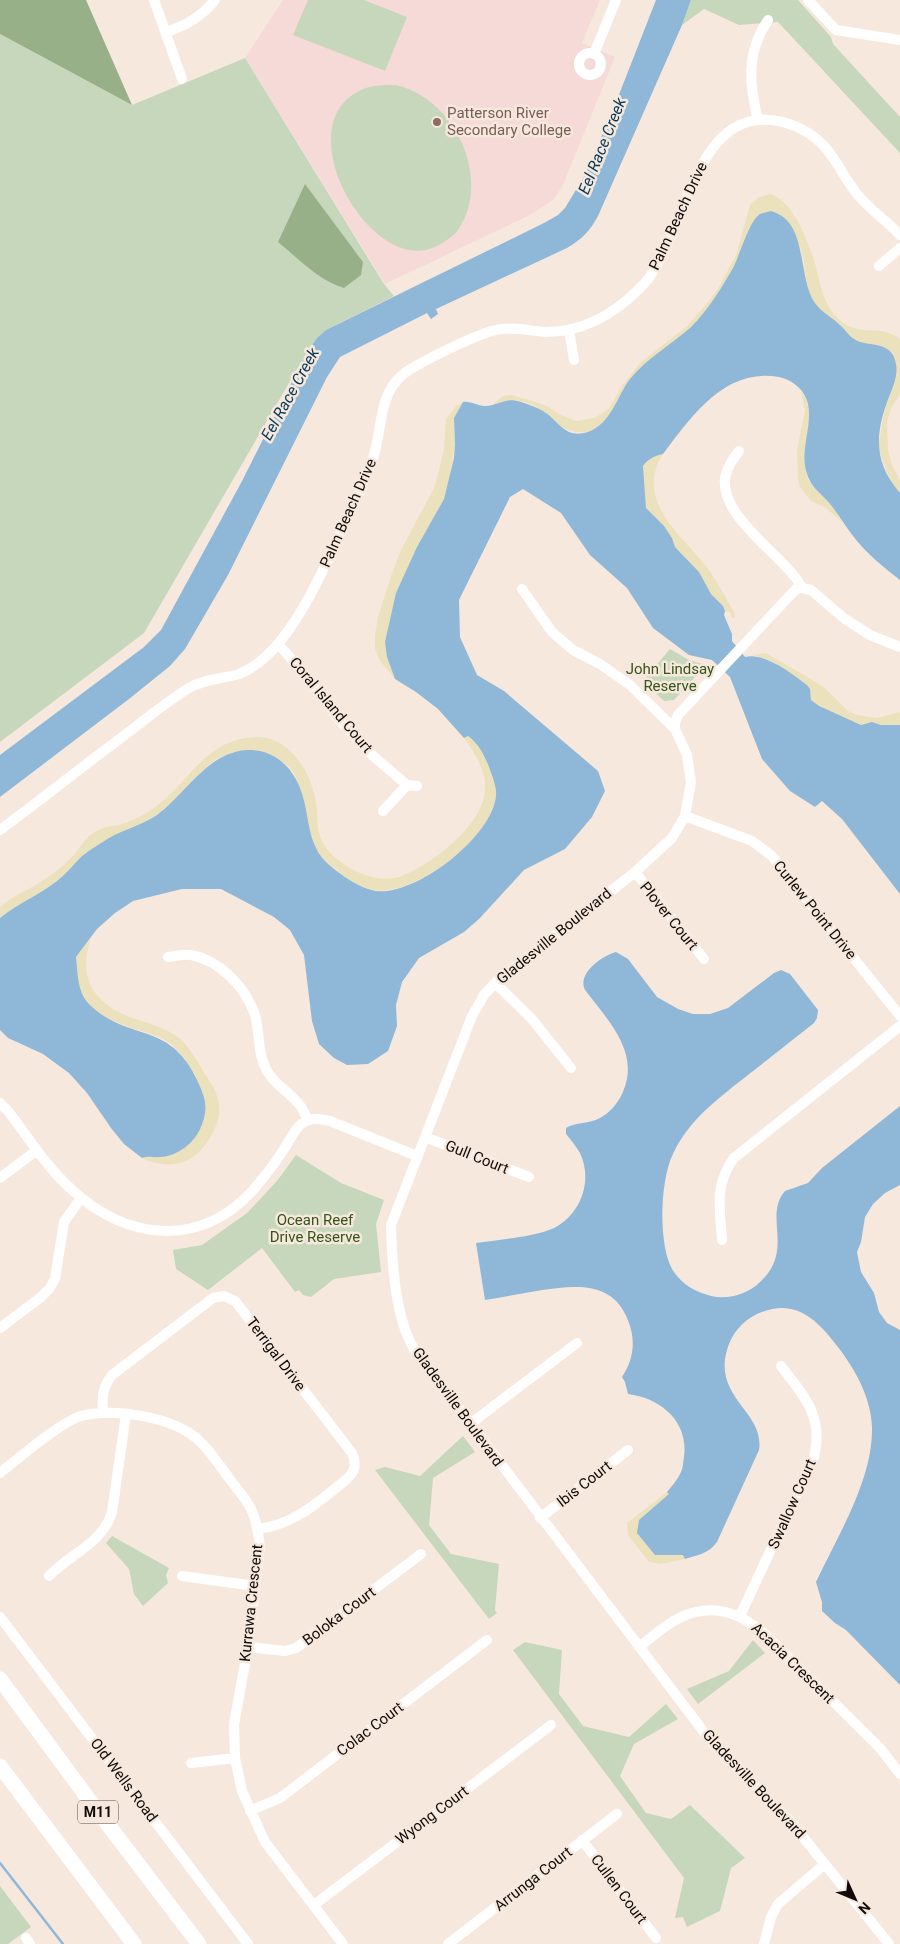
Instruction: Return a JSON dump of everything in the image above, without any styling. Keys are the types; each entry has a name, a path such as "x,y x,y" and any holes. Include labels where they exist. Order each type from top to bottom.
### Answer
{"highway":[{"name":"M11","path":"0,1679 199,1944"},
{"path":"0,1766 134,1944"}],"street":[{"path":"154,0 182,79"},
{"path":"166,32 188,24 203,14 215,0"},
{"path":"594,54 616,0"},
{"path":"808,0 836,30 900,40"},
{"path":"758,120 751,88 751,62 756,40 768,20"},
{"name":"Palm Beach Drive","path":"0,830 193,685 238,674 261,660 278,644 300,613 360,491 378,445 386,394 392,385 409,370 483,333 497,329 514,328 545,332 569,330 601,318 623,305 644,286 660,263 702,162 725,135 742,125 758,120 780,121 796,126 810,134 825,147 856,193 900,236"},
{"path":"879,266 900,248"},
{"path":"569,330 574,360"},
{"path":"739,451 730,464 725,479 731,504 762,544 797,577 802,588"},
{"path":"675,729 678,715 794,590 802,588 811,590 845,620 870,635 900,647"},
{"path":"522,590 552,632 573,650 600,664 630,685 675,729"},
{"name":"Coral Island Court","path":"278,644 301,669 337,717 373,756 412,786 383,811"},
{"name":"Gladesville Boulevard","path":"675,729 687,756 690,769 690,793 685,816 672,838 635,872 494,983 484,995 472,1016 391,1226 391,1254 401,1319 414,1349 540,1518 713,1744 791,1822 889,1944"},
{"name":"Curlew Point Drive","path":"685,816 752,841 772,856 900,1016"},
{"name":"Plover Court","path":"635,872 704,959"},
{"path":"168,957 190,954 201,957 213,963 236,983 254,1012 258,1043 267,1071 277,1086 300,1104 307,1120"},
{"path":"494,983 531,1018 571,1068"},
{"path":"722,1240 720,1187 726,1169 734,1158 900,1026"},
{"path":"0,1103 54,1172 81,1198 106,1215 144,1230 180,1231 202,1226 222,1217 254,1189 274,1164 298,1126 307,1120 318,1118 417,1156"},
{"name":"Gull Court","path":"425,1136 529,1177"},
{"path":"0,1178 37,1150"},
{"path":"0,1328 50,1289 55,1279 64,1222 81,1198"},
{"name":"Terrigal Drive","path":"103,1413 102,1392 112,1375 213,1298 224,1296 235,1301 352,1454 355,1464 352,1473 347,1479 297,1517 284,1524 258,1529"},
{"path":"470,1424 577,1343"},
{"name":"Swallow Court","path":"740,1616 803,1482 817,1444 818,1432 811,1407 781,1366"},
{"name":"Kurrawa Crescent","path":"0,1473 59,1428 80,1416 103,1413 126,1414 170,1422 196,1437 217,1462 251,1509 258,1529 260,1546 248,1647 234,1724 235,1758 242,1791 265,1842 343,1944"},
{"path":"49,1576 96,1538 109,1523 126,1414"},
{"name":"Ibis Court","path":"540,1518 628,1450"},
{"name":"Boloka Court","path":"248,1647 280,1650 296,1648 420,1554"},
{"path":"182,1576 255,1586"},
{"name":"Acacia Crescent","path":"639,1647 674,1621 692,1613 717,1611 740,1616 756,1626 770,1639 880,1748 900,1774"},
{"name":"Old Wells Road","path":"0,1617 248,1944"},
{"name":"Colac Court","path":"250,1810 280,1798 487,1640"},
{"name":"Wyong Court","path":"314,1906 551,1725"},
{"path":"191,1763 235,1758"},
{"name":"Arrunga Court","path":"448,1944 617,1814"},
{"name":"Cullen Court","path":"582,1840 656,1938"},
{"path":"764,1944 771,1917 778,1904 825,1864"}],"shaded area":[{"name":"Patterson River Secondary College","path":"283,0 600,0 582,43 615,57 562,187 553,200 530,215 385,284 245,58"}],"green space":[{"path":"0,0 86,0 132,105 0,34"},
{"path":"308,0 364,0 407,17 385,71 293,35"},
{"path":"691,0 798,0 831,37 833,44 900,117 900,153 778,22 739,25 704,9 682,25"},
{"path":"0,34 132,105 245,58 384,284 394,296 326,330 317,338 307,352 144,633 0,742"},
{"path":"396,85 417,93 435,106 450,123 462,143 469,165 471,187 468,209 456,233 437,246 411,250 386,240 363,219 344,191 333,161 332,131 342,105 366,88"},
{"path":"305,184 363,262 361,275 344,288 317,275 278,242"},
{"name":"John Lindsay Reserve","path":"670,649 689,660 706,665 674,700 664,701 643,681"},
{"name":"Ocean Reef Drive Reserve","path":"296,1155 341,1183 384,1200 376,1224 381,1272 334,1279 311,1297 303,1295 299,1290 295,1292 262,1248 208,1290 176,1269 173,1250 202,1245 247,1213 277,1181"},
{"path":"463,1436 475,1452 433,1478 429,1525 451,1554 499,1564 495,1610 497,1613 489,1619 375,1470 385,1467 420,1476"},
{"path":"112,1536 169,1568 166,1575 168,1583 143,1606 134,1594 129,1569 106,1543"},
{"path":"753,1640 765,1653 698,1704 687,1689 729,1671"},
{"path":"525,1642 562,1650 559,1694 583,1726 629,1737 666,1704 678,1719 634,1744 620,1776 646,1813 671,1819 690,1805 745,1858 731,1868 720,1911 687,1927 683,1917 675,1918 684,1878 513,1650"},
{"path":"0,1886 31,1927 8,1944 0,1944"}],"sand":[{"path":"771,194 787,206 800,225 813,258 825,298 834,314 852,327 884,331 900,339 900,395 891,408 887,422 888,450 892,465 900,480 900,493 891,482 878,448 884,413 893,386 896,363 888,351 878,346 855,340 842,326 820,310 810,295 799,244 786,221 778,213 749,228 734,268 710,305 692,326 645,364 631,378 607,417 594,429 586,432 575,432 567,429 529,403 519,401 493,404 503,396 512,395 545,405 561,415 576,421 594,418 603,413 609,408 622,386 640,363 687,326 709,301 719,287 736,255 750,205 759,197"},
{"path":"801,391 809,410 805,458 805,469 808,479 831,504 842,522 826,508 811,501 800,487 797,450 805,410"},
{"path":"463,402 454,418 455,444 449,482 444,499 435,516 387,657 395,679 380,661 375,649 378,617 401,550 435,486 444,449 446,419 456,406"},
{"path":"663,454 655,470 654,486 657,501 673,528 714,577 734,612 735,618 732,618 730,612 725,611 723,606 711,594 699,572 675,547 672,538 664,526 646,508 643,466 651,458"},
{"path":"766,653 826,689 848,711 857,715 877,718 900,712 900,725 881,725 872,722 861,725 819,707 811,700 810,689 770,660 753,655"},
{"path":"468,736 481,750 493,778 496,796 491,812 481,829 466,846 429,875 409,884 390,890 373,890 346,878 328,864 316,849 312,840 301,790 291,769 278,761 228,755 210,764 161,812 95,847 57,881 0,918 0,907 58,870 93,833 145,814 171,794 212,753 224,745 255,737 268,738 279,742 297,758 310,780 314,792 318,827 322,841 325,847 340,862 377,878 399,877 412,872 440,854 466,830 482,803 485,789 484,775 475,755 464,738"},
{"path":"91,938 86,967 89,982 97,995 114,1010 165,1030 180,1039 193,1054 216,1093 219,1104 219,1116 215,1129 201,1150 186,1161 164,1164 142,1158 148,1156 158,1158 186,1060 167,1041 107,1018 96,1012 88,1004 79,986 76,957"},
{"path":"667,1492 670,1494 685,1559 661,1564 649,1562 628,1535 627,1523"}],"water":[{"name":"Eel Race Creek","path":"656,0 691,0 682,25 598,216 589,230 567,248 436,309 438,314 431,319 427,313 340,357 327,377 228,575 185,649 170,666 129,699 0,797 0,755 144,647 161,630 241,483 307,352 317,338 326,330 544,223 558,215 565,208 585,175 613,110"},
{"path":"771,211 783,217 791,226 797,238 806,279 815,303 854,339 859,342 884,347 894,356 896,377 884,410 879,435 879,447 885,470 900,493 900,580 863,548 831,505 811,483 804,460 809,423 808,404 801,390 794,383 784,378 760,376 742,380 726,387 711,398 685,425 663,454 651,458 643,466 646,508 664,526 672,538 675,547 699,572 711,594 723,606 724,615 732,634 732,641 745,657 753,656 778,665 807,685 810,689 811,700 819,706 861,725 872,722 881,725 900,725 900,894 842,819 822,801 815,807 790,791 762,759 730,677 712,660 689,655 653,628 627,588 590,555 561,513 523,489 510,497 459,600 460,637 477,675 504,691 598,771 605,791 592,817 565,849 524,870 479,919 464,932 419,958 402,982 396,1005 397,1026 388,1051 368,1064 347,1065 334,1058 319,1044 312,1021 304,955 290,930 274,917 221,889 182,889 133,901 115,913 97,929 76,957 79,983 83,995 91,1006 106,1017 162,1040 175,1049 186,1061 197,1080 204,1096 205,1104 204,1118 200,1129 186,1147 168,1156 142,1158 124,1144 87,1093 69,1073 43,1054 8,1038 0,1030 0,918 57,881 91,849 109,838 157,815 208,766 220,758 247,750 267,753 276,757 290,770 300,787 311,836 319,853 325,861 352,881 376,891 392,890 411,884 450,861 481,829 491,812 496,796 495,785 481,750 472,739 468,736 464,738 438,709 395,679 387,657 385,642 396,593 417,547 444,499 454,458 454,418 463,402 485,406 510,400 531,405 543,411 569,432 580,434 596,428 608,416 625,386 637,371 691,327 703,314 733,268 752,224 760,214"},
{"path":"616,952 628,959 657,997 678,1009 693,1014 710,1014 728,1008 774,973 781,970 790,974 818,1010 814,1023 706,1110 687,1130 673,1154 665,1179 663,1195 664,1244 672,1269 684,1283 694,1290 711,1296 724,1297 744,1293 760,1282 770,1270 776,1258 777,1211 779,1201 785,1191 808,1183 822,1168 900,1106 900,1185 885,1193 873,1204 865,1217 861,1242 857,1252 861,1272 874,1293 879,1312 887,1323 900,1330 900,1685 846,1630 822,1611 822,1602 816,1582 861,1487 871,1447 872,1427 869,1406 858,1377 824,1330 806,1315 795,1310 784,1308 771,1309 747,1320 731,1339 727,1350 725,1367 727,1381 755,1425 759,1437 759,1450 717,1542 706,1552 685,1559 683,1555 655,1555 637,1533 639,1520 669,1494 667,1492 680,1475 683,1465 684,1444 682,1433 677,1423 662,1406 640,1396 628,1394 622,1377 631,1358 633,1344 629,1323 623,1309 605,1293 581,1287 542,1290 485,1300 476,1243 533,1235 560,1225 568,1217 576,1208 581,1198 585,1176 584,1164 580,1153 566,1134 566,1128 604,1116 615,1106 624,1089 628,1075 624,1049 611,1024 585,990 583,984 587,972 592,966 604,957"}],"waterway":[{"path":"0,1863 63,1944"}],"place":[{"name":"Patterson River Secondary College","path":"437,122"}]}
